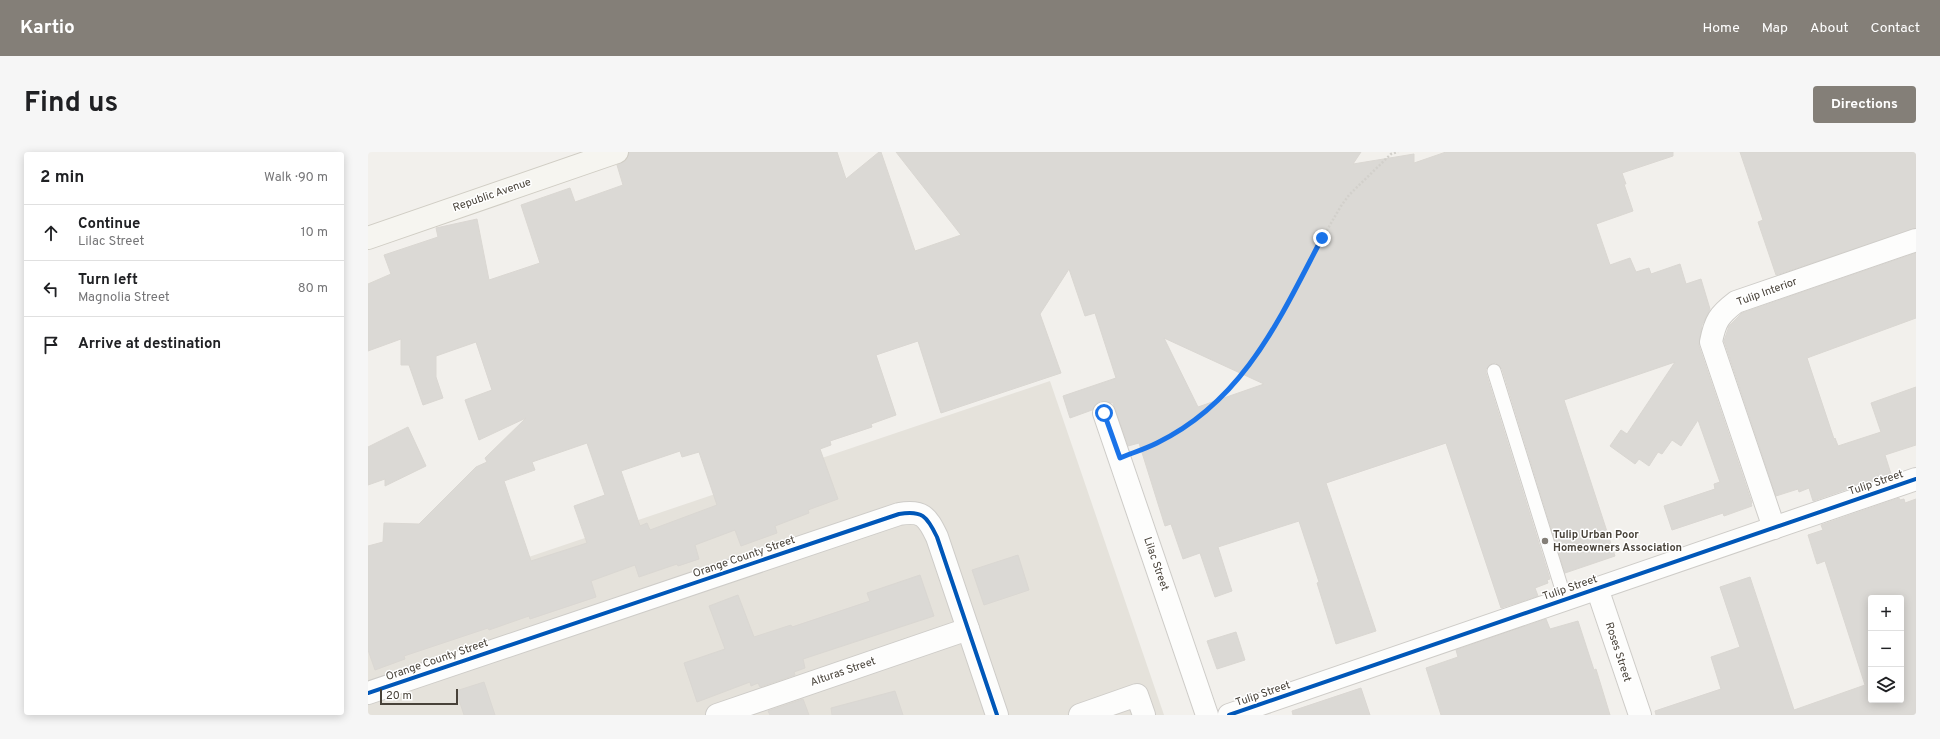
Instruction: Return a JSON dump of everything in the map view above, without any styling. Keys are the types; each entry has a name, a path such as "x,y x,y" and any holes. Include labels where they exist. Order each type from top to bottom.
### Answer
{"main road":[{"name":"Republic Avenue","path":"368,238 617,152"}],"street":[{"name":"Tulip Interior","path":"1774,528 1711,342 1714,326 1723,312 1736,302 1916,240"},
{"name":"Lilac Street","path":"1104,413 1207,715"},
{"name":"Tulip Street","path":"1229,715 1916,479"},
{"name":"Orange County Street","path":"368,693 899,514 913,512 924,516 932,526 997,715"},
{"name":"Roses Street","path":"1597,588 1640,715"},
{"name":"Alturas Street","path":"717,715 968,629"},
{"path":"1083,714 1137,695 1144,715"}],"lane":[{"path":"1494,371 1565,599"}],"path":[{"path":"1120,458 1158,442 1180,430 1212,406 1244,373 1269,338 1341,206 1349,195 1391,153 1398,152"}],"shaded area":[{"path":"1050,381 1164,715 368,715 368,613 499,567"}],"building":[{"path":"629,152 837,152 846,179 879,152 881,152 915,251 961,235 896,152 1361,152 1353,164 1414,154 1414,163 1446,152 1673,152 1673,156 1622,173 1633,211 1596,224 1610,265 1630,258 1636,272 1649,268 1651,274 1680,264 1686,284 1701,279 1710,309 1702,325 1699,346 1752,506 1724,516 1723,513 1672,530 1664,506 1715,489 1714,484 1720,482 1698,420 1681,446 1672,440 1662,454 1658,452 1649,466 1639,459 1635,464 1610,446 1621,430 1627,434 1675,362 1564,400 1615,556 1565,573 1502,369 1496,363 1491,364 1486,369 1486,373 1550,579 1547,580 1548,583 1535,588 1538,596 1501,608 1446,443 1326,483 1376,631 1336,644 1317,583 1319,582 1299,521 1218,547 1232,591 1215,597 1200,553 1183,559 1171,524 1165,526 1139,443 1128,446 1113,403 1100,401 1092,410 1070,418 1063,396 1116,378 1095,313 1085,316 1069,269 1040,314 1061,373 941,413 918,341 876,355 896,415 871,424 872,427 830,441 831,445 820,449 838,499 808,510 809,513 775,526 777,533 741,546 735,530 695,545 699,559 678,566 677,564 639,577 635,565 591,581 596,597 530,619 529,616 489,630 488,628 404,656 405,659 375,670 368,650 368,546 383,542 384,523 419,524 476,467 487,462 485,458 526,418 479,440 465,400 492,390 476,342 436,356 436,377 443,398 423,405 409,365 401,365 401,339 368,351 368,284 391,274 384,255 438,237 436,228 477,219 489,280 540,263 521,205 570,188 575,202 623,185 617,165 626,160","holes":["1164,338 1264,384 1198,407","587,443 605,495 574,506 587,543 531,561 504,481 535,470 532,462","680,451 682,457 699,452 717,505 650,530 647,523 640,526 621,471"]},
{"path":"1740,152 1916,152 1916,228 1776,275 1758,222 1763,220"},
{"path":"1916,253 1916,318 1807,358 1834,439 1835,438 1838,446 1881,432 1871,403 1916,387 1916,445 1885,455 1891,474 1813,501 1809,488 1799,492 1798,489 1776,496 1724,341 1729,326 1742,313"},
{"path":"408,427 426,466 385,486 385,479 368,485 368,447"},
{"path":"1899,498 1900,500 1904,499 1905,503 1916,499 1916,715 1656,715 1655,711 1721,689 1711,657 1740,647 1720,587 1750,577 1794,710 1865,685 1825,561 1817,564 1808,535 1823,530 1821,525"},
{"path":"1018,555 1029,590 984,605 972,570"},
{"path":"920,575 934,616 803,659 805,668 794,672 795,675 760,687 758,683 751,686 750,682 697,702 684,663 725,649 709,606 738,595 754,637 791,625 792,627 870,601 867,593"},
{"path":"1546,619 1550,629 1578,621 1594,670 1596,669 1610,715 1441,715 1426,668 1458,657 1456,650"},
{"path":"1236,632 1245,660 1217,669 1207,641"},
{"path":"484,682 495,715 464,715 456,691"},
{"path":"1361,688 1370,715 1293,715 1292,711"},
{"path":"895,691 903,715 832,715 831,708"},
{"path":"803,699 809,715 770,715 768,711"}],"cycle path":[{"path":"1229,715 1916,479"},
{"path":"368,693 899,514 913,513 927,519 937,537 997,715"}],"place":[{"name":"Tulip Urban Poor Homeowners Association","path":"1545,541"}],"route":[{"path":"1104,413 1120,458 1158,442 1180,430 1212,406 1244,373 1269,338 1322,238"}]}
